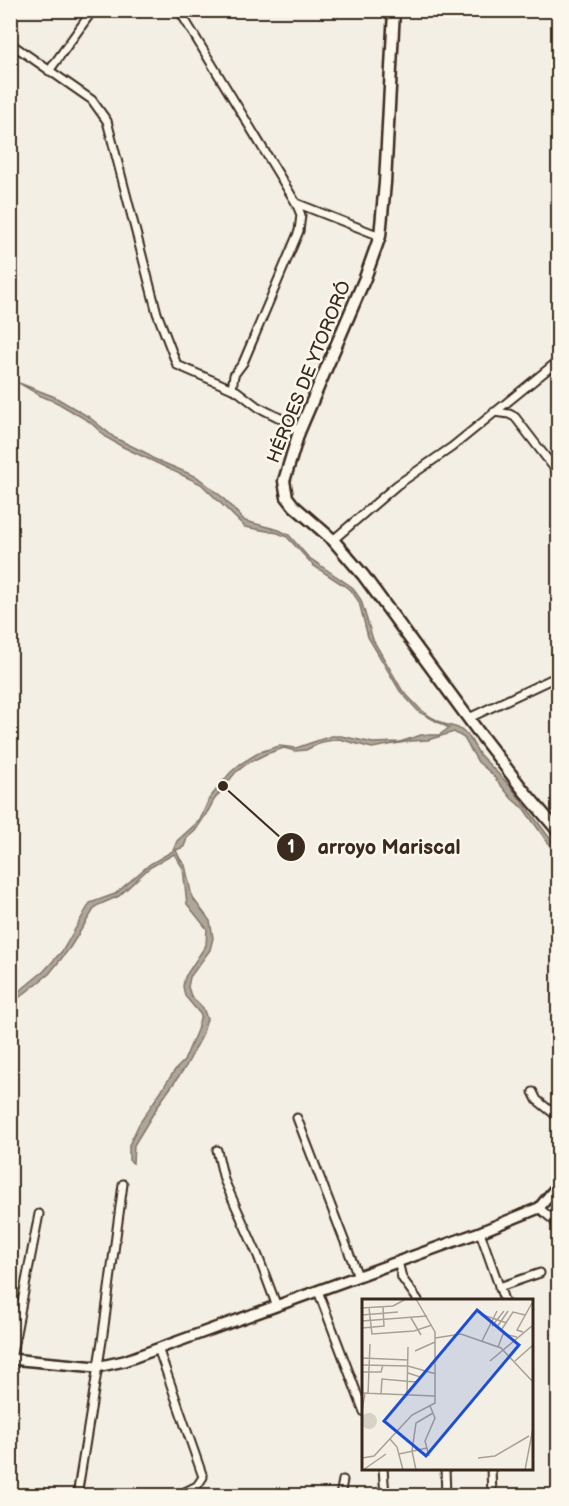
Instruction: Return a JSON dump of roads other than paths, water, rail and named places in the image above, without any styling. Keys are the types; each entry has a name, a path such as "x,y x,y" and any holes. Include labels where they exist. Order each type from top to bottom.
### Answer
{"main road":[{"name":"HÉROES DE YTORORÓ","path":"394,10 380,236 365,278 299,432 284,481 284,489 287,497 301,514 333,540 363,575 524,791 558,831"}],"street":[{"path":"49,71 93,10"},
{"path":"179,10 296,203 301,215 299,231 243,363 234,375 232,389"},
{"path":"10,43 92,100 107,121 157,313 177,364 232,389 258,407 284,420 299,432"},
{"path":"296,203 380,236"},
{"path":"333,540 397,485 452,447 558,361"},
{"path":"494,412 515,417 558,473"},
{"path":"469,718 558,676"},
{"path":"533,1092 537,1100 558,1117"},
{"path":"297,1118 358,1276"},
{"path":"217,1150 224,1180 276,1304"},
{"path":"77,1496 123,1184"},
{"path":"39,1214 11,1359 97,1367 124,1361 276,1304 480,1232 539,1208 558,1185"},
{"path":"539,1208 558,1224"},
{"path":"480,1232 504,1299"},
{"path":"398,1261 402,1278 417,1299"},
{"path":"499,1287 540,1273"},
{"path":"318,1291 362,1409"},
{"path":"159,1348 203,1477 197,1486 177,1496"},
{"path":"382,1470 385,1496"},
{"path":"445,1470 446,1496"},
{"path":"491,1470 492,1496"},
{"path":"340,1496 343,1480"}],"place":[{"name":"arroyo Mariscal","path":"223,786"}]}
